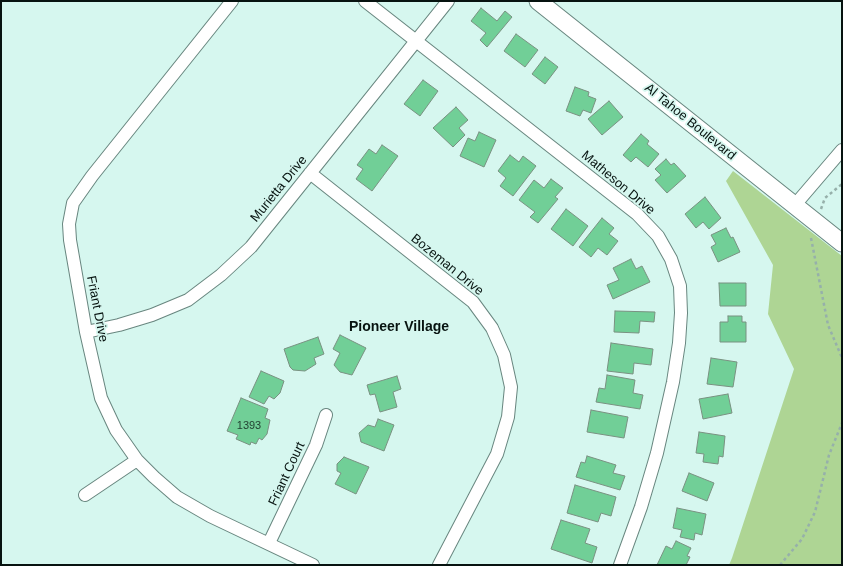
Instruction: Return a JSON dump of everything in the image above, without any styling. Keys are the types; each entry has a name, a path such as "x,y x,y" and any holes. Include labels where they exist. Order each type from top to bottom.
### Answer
{"main road":[{"name":"Al Tahoe Boulevard","path":"538,1 794,206 842,242"}],"street":[{"name":"Friant Drive","path":"232,1 92,176 73,203 69,224 70,240 86,332 101,398 116,430 137,460 177,497 210,516 313,565"},
{"name":"Matheson Drive","path":"366,1 637,214 658,236 670,259 680,286 681,313 679,343 673,382 657,453 643,500 620,565"},
{"name":"Murietta Drive","path":"86,332 119,325 152,315 188,300 221,275 251,247 448,1"},
{"path":"794,206 842,150"},
{"name":"Bozeman Drive","path":"310,173 473,302 492,328 504,356 512,387 508,417 497,454 439,565"},
{"name":"Friant Court","path":"269,543 316,445 326,415"},
{"path":"85,495 137,460"}],"path":[{"path":"842,184 825,198 811,237 828,326 842,358"},
{"path":"780,565 802,539 815,512 829,455 842,423"}],"green space":[{"path":"733,171 842,256 842,565 729,565 794,369 768,314 773,265 726,181"}],"building":[{"path":"481,8 497,21 505,11 512,17 487,47 480,40 486,33 471,21"},
{"path":"516,34 538,50 525,67 504,51"},
{"path":"545,57 558,67 545,84 532,74"},
{"path":"423,80 438,91 420,116 404,104"},
{"path":"575,87 589,92 588,96 596,99 591,113 583,110 580,116 566,111"},
{"path":"609,101 623,117 602,135 588,119"},
{"path":"456,107 468,120 459,128 465,135 453,147 433,128"},
{"path":"479,132 496,140 484,167 460,156 468,138 475,141"},
{"path":"641,134 649,141 647,144 659,154 648,167 636,157 631,162 623,155"},
{"path":"382,145 398,156 372,191 356,179 363,169 357,165 369,149 376,154"},
{"path":"510,155 519,162 523,156 536,166 513,196 500,186 506,178 498,171"},
{"path":"666,159 671,165 674,163 686,176 667,193 655,180 661,175 655,169"},
{"path":"551,179 563,188 555,197 558,199 538,223 530,217 535,212 519,200 534,180 544,188"},
{"path":"705,197 721,218 709,229 703,222 696,228 685,214"},
{"path":"566,209 588,226 573,246 551,229"},
{"path":"602,218 614,228 609,234 618,241 607,255 598,248 591,257 579,247"},
{"path":"726,228 731,238 733,237 740,252 718,262 711,247 716,244 711,235"},
{"path":"631,259 636,269 642,266 650,282 613,299 607,285 619,280 613,268"},
{"path":"719,283 746,283 746,306 720,306"},
{"path":"615,311 655,312 654,322 640,321 639,333 614,332"},
{"path":"728,316 742,316 742,322 746,322 746,342 720,342 720,322 728,322"},
{"path":"340,335 366,348 352,375 340,372 334,365 340,353 333,349"},
{"path":"318,337 324,354 314,358 316,364 305,371 293,370 290,367 284,349"},
{"path":"611,343 653,349 651,365 634,363 633,374 607,371"},
{"path":"711,358 737,362 733,387 707,384"},
{"path":"261,371 284,381 280,393 274,399 269,396 264,404 249,397"},
{"path":"607,375 635,380 633,393 643,395 640,409 596,402 599,388 605,389"},
{"path":"397,376 401,389 393,392 397,407 380,412 375,394 370,395 367,385"},
{"path":"728,394 732,413 703,419 699,399"},
{"path":"241,398 268,409 265,418 270,420 267,434 262,440 259,438 256,444 251,442 250,445 236,439 238,435 227,431"},
{"path":"591,410 628,417 624,438 587,432"},
{"path":"378,419 394,425 384,451 361,442 359,433 368,425 375,427"},
{"path":"699,432 725,436 723,457 719,456 718,464 703,462 704,454 696,453"},
{"path":"587,456 616,465 613,473 625,476 620,490 576,477 581,462 585,463"},
{"path":"344,457 369,467 356,494 335,484 341,473 337,471 337,464"},
{"path":"689,473 714,483 707,501 682,491"},
{"path":"575,485 616,497 611,516 601,513 598,522 567,513"},
{"path":"677,508 706,514 702,535 695,533 694,540 680,537 682,530 673,528"},
{"path":"561,520 590,529 585,543 597,547 592,563 551,549"},
{"path":"676,541 691,548 687,556 690,557 686,565 657,565 666,546 672,549"}],"district":[{"name":"Pioneer Village","path":"399,327"}]}
